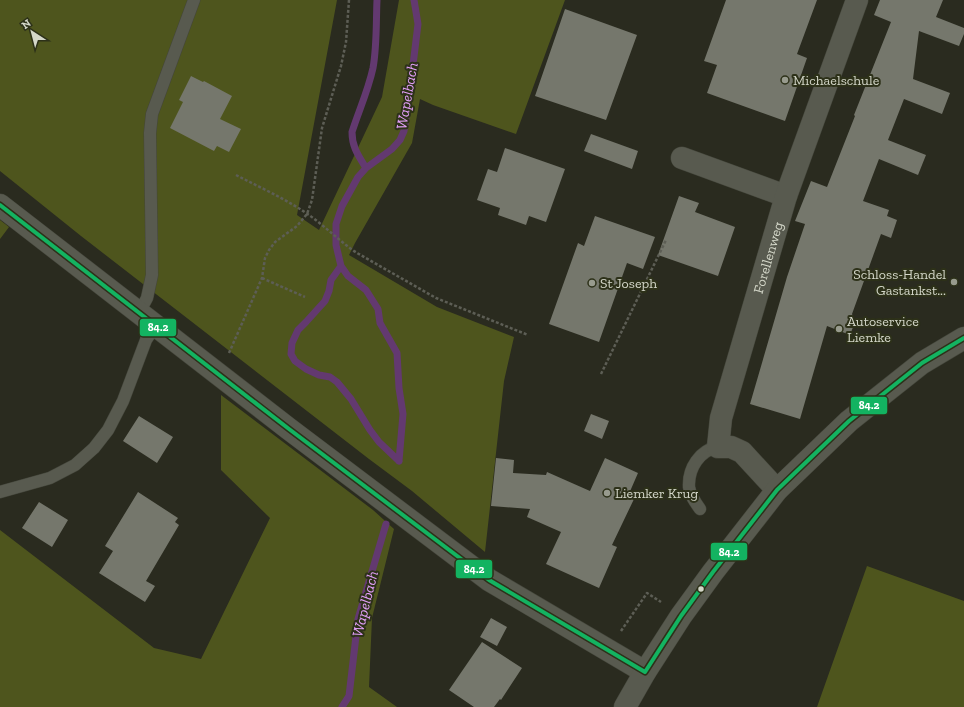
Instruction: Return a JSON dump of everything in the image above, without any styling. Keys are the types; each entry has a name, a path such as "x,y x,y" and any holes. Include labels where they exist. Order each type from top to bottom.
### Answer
{"street":[{"name":"Forellenweg","path":"718,447 721,418 786,196 857,0"},
{"path":"682,158 786,196"},
{"path":"0,205 220,374 289,429 489,580 645,672"},
{"path":"625,707 645,672 681,616 713,572 777,490 849,421 922,363 964,338"},
{"path":"718,447 731,448 742,452 777,490"}],"lane":[{"path":"0,492 50,478 76,465 94,448 108,430 123,401 146,340 148,319 147,298 152,275 150,133 152,114 194,0"},
{"path":"700,509 693,499 689,488 690,476 694,464 702,455 712,448 718,447"}],"path":[{"path":"220,374 262,278 269,250 276,242 297,226 307,214 312,200 322,128 341,66 346,42 349,0"},
{"path":"236,175 290,203 307,214 357,253 436,298 528,335"},
{"path":"601,374 666,240"},
{"path":"262,278 306,296"},
{"path":"609,650 647,593"}],"green space":[{"path":"0,0 337,0 297,215 319,230 382,97 399,0 565,0 516,134 420,99 412,143 349,255 437,307 514,337 504,381 485,552 412,491 81,236 0,171"},
{"path":"0,220 9,227 0,239"},
{"path":"221,395 373,510 394,529 372,618 369,687 397,707 0,707 0,530 154,648 201,659 270,518 221,470"},
{"path":"867,566 964,601 964,707 817,707"}],"building":[{"path":"726,0 817,0 797,54 807,58 785,121 707,93 717,65 704,61"},
{"path":"880,0 943,0 936,17 964,28 964,34 959,46 919,31 913,79 950,93 942,114 904,99 888,140 926,155 918,175 879,159 863,201 889,210 887,216 897,220 891,238 881,234 852,314 855,322 850,335 827,326 800,419 750,404 787,277 805,224 795,221 811,181 827,187 891,22 874,15"},
{"path":"565,9 637,35 606,120 535,96"},
{"path":"191,76 203,82 204,81 232,96 220,119 241,129 229,152 217,146 214,151 170,128 183,102 179,100"},
{"path":"591,134 638,151 632,169 584,151"},
{"path":"505,148 565,169 546,222 529,216 526,225 498,215 500,208 477,200 488,169 497,172"},
{"path":"679,196 699,203 695,212 735,227 718,276 658,255"},
{"name":"St Joseph","path":"595,216 655,237 643,269 627,263 599,342 549,324 578,243 584,246"},
{"path":"591,414 609,421 602,439 584,431"},
{"path":"139,416 173,437 157,463 123,441"},
{"path":"496,458 514,460 513,473 546,475 547,472 590,491 605,458 638,473 628,496 634,499 612,545 617,547 599,588 546,564 561,532 527,517 530,509 491,506"},
{"path":"138,492 178,518 175,522 179,525 146,581 155,586 145,602 99,573 113,551 105,546"},
{"path":"39,502 68,520 52,547 22,528"},
{"path":"491,618 507,627 497,646 480,637"},
{"path":"482,642 522,668 501,700 500,699 494,707 474,707 449,690"}],"waterway":[{"path":"366,168 354,147 352,132 373,68 376,43 377,0"},
{"name":"Wapelbach","path":"399,461 403,414 399,388 397,353 380,323 378,309 366,290 348,276 341,266 336,245 336,224 342,206 358,177 366,168 392,149 400,140 404,131 418,24 414,0"},
{"path":"341,266 331,280 325,301 298,330 292,343 291,354 295,361 306,369 319,375 330,377 337,382 351,399 379,442 399,461"},
{"name":"Wapelbach","path":"342,707 349,696 358,619 386,524"}],"transit line":[{"name":"84.2","path":"0,205 289,429 489,580 645,672"},
{"name":"84.2","path":"645,672 681,616 713,572 777,490 849,421 922,363 964,338"}],"place":[{"name":"Michaelschule","path":"785,80"},
{"name":"Schloss-Handel Gastankst...","path":"954,282"},
{"name":"St Joseph","path":"592,283"},
{"name":"Autoservice Liemke","path":"839,329"},
{"name":"Liemker Krug","path":"607,493"}]}
